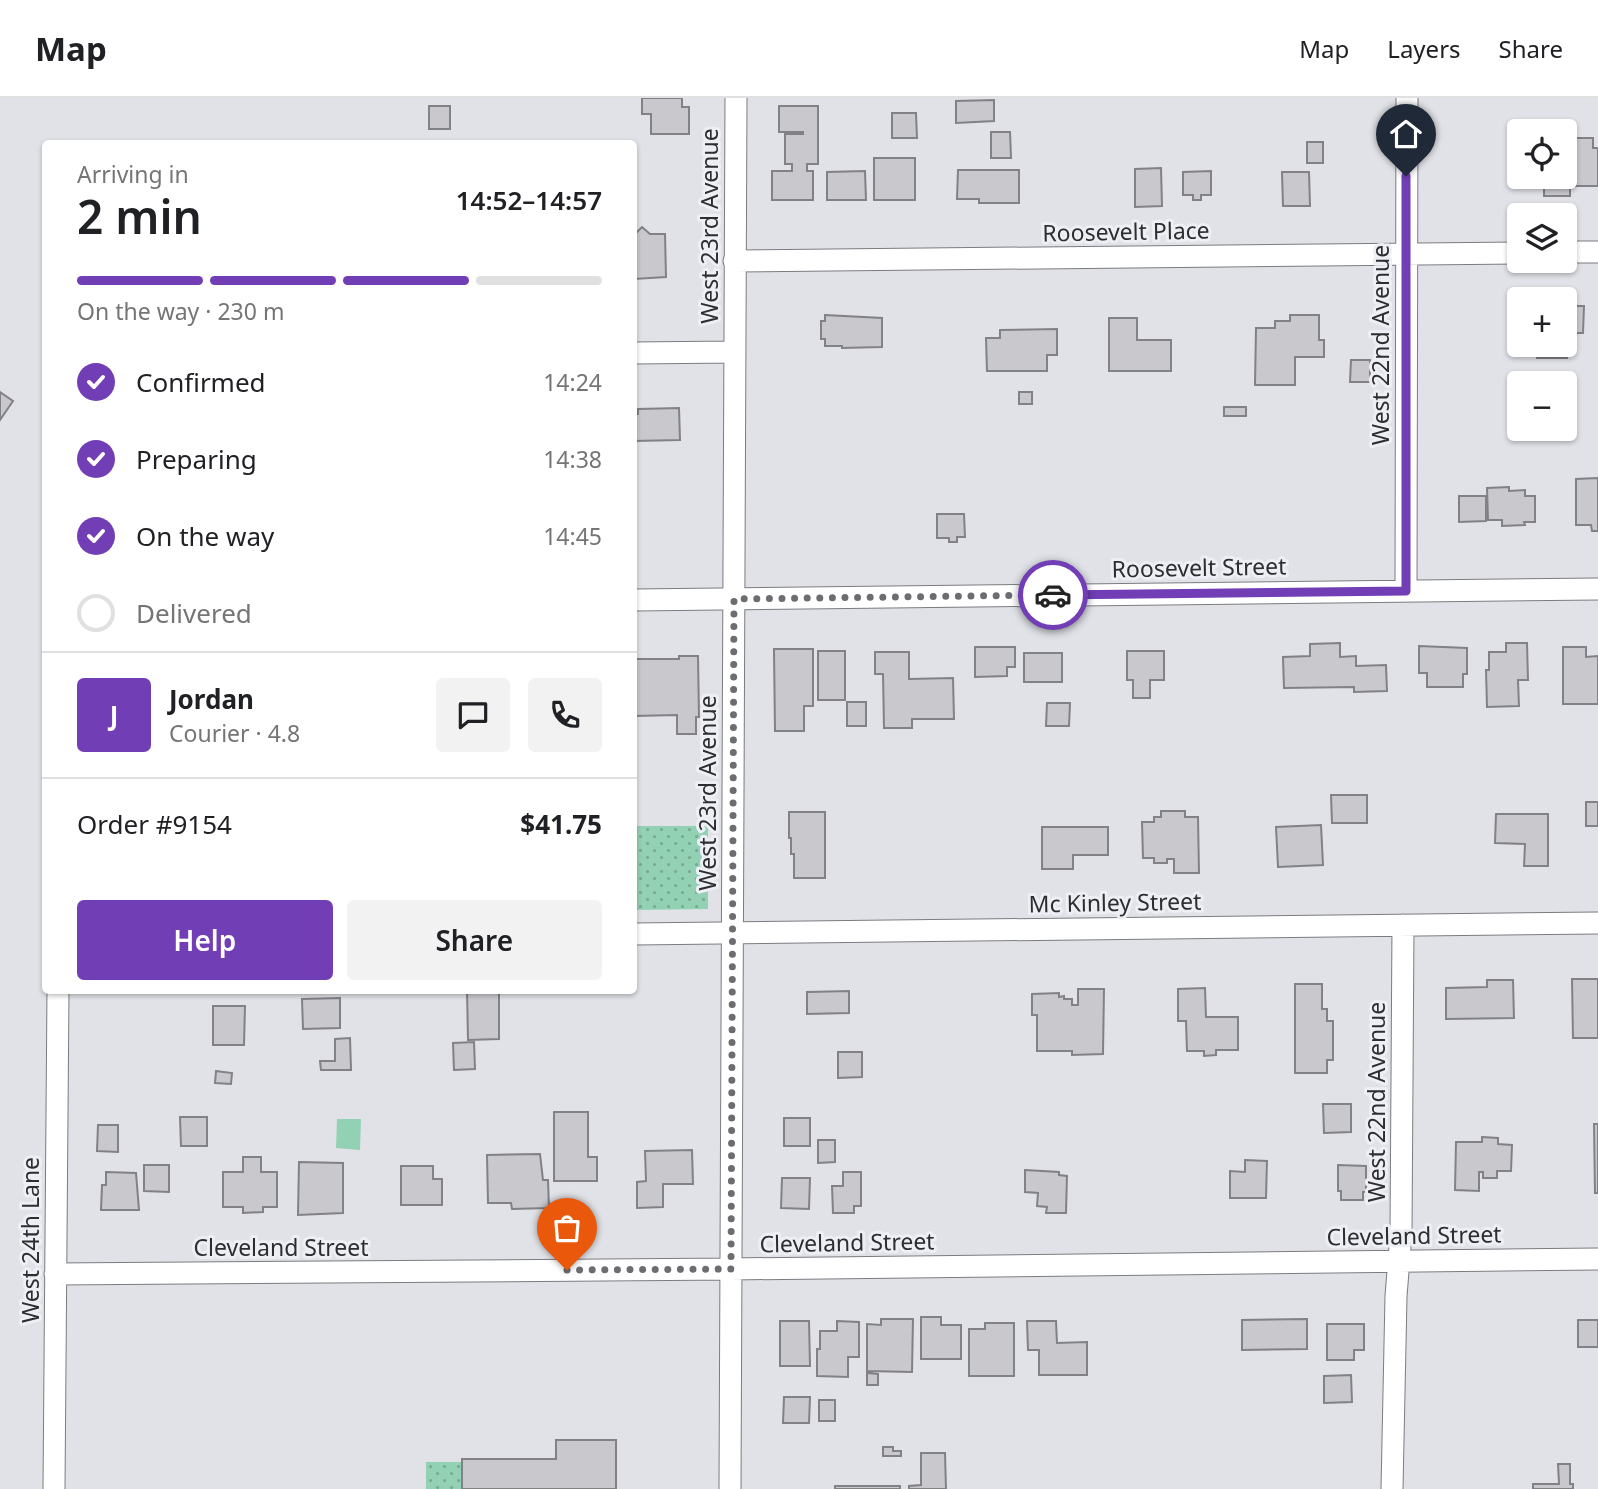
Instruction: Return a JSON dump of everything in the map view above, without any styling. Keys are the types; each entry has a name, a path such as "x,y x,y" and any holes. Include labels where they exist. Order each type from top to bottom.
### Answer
{"street":[{"name":"West 23rd Avenue","path":"730,1489 736,98"},
{"name":"West 22nd Avenue","path":"1406,591 1407,98"},
{"path":"1577,253 1598,252"},
{"name":"Roosevelt Place","path":"734,261 1507,253"},
{"path":"637,353 734,352"},
{"name":"Roosevelt Street","path":"637,600 1598,589"},
{"name":"Mc Kinley Street","path":"637,934 1598,923"},
{"name":"West 22nd Avenue","path":"1392,1489 1399,1262 1403,925"},
{"name":"West 24th Lane","path":"54,1489 58,994"},
{"name":"Cleveland Street","path":"55,1274 1598,1259"}],"green space":[{"path":"637,826 708,826 708,909 637,910"},
{"path":"337,1119 361,1119 360,1150 336,1148"},
{"path":"426,1462 462,1462 462,1489 426,1489"}],"building":[{"path":"642,98 682,98 682,107 689,107 689,134 651,134 651,114 642,114"},
{"path":"994,100 994,121 956,123 956,101"},
{"path":"429,106 450,106 450,129 429,129"},
{"path":"779,106 818,106 818,164 807,164 807,171 813,171 813,200 772,200 772,171 792,171 792,164 785,164 785,134 803,134 779,132"},
{"path":"892,113 916,113 917,138 892,138"},
{"path":"991,132 1010,132 1011,158 991,158"},
{"path":"1577,138 1593,138 1593,148 1598,148 1598,186 1577,186"},
{"path":"1307,142 1323,142 1323,163 1307,163"},
{"path":"874,158 915,158 915,200 874,200"},
{"path":"1161,168 1162,206 1135,207 1135,169"},
{"path":"958,170 1019,170 1019,203 979,203 979,199 957,199"},
{"path":"865,171 866,200 827,200 827,172"},
{"path":"1211,171 1211,195 1201,195 1201,200 1193,200 1193,195 1183,195 1183,172"},
{"path":"1282,172 1309,172 1310,206 1283,206"},
{"path":"1544,189 1570,189 1570,196 1544,196"},
{"path":"642,227 650,234 665,234 666,277 637,279 637,232"},
{"path":"1577,306 1584,306 1583,333 1577,333"},
{"path":"825,315 882,318 882,347 825,346 825,339 821,339 821,321 825,321"},
{"path":"1290,315 1319,315 1319,340 1324,340 1324,357 1295,357 1295,385 1255,385 1256,328 1275,328 1275,321 1290,321"},
{"path":"1109,318 1137,318 1137,340 1171,340 1171,371 1109,371"},
{"path":"1057,329 1057,355 1047,355 1047,371 987,371 986,338 1000,338 1000,330"},
{"path":"1351,360 1370,360 1370,382 1350,382"},
{"path":"0,392 13,401 0,420"},
{"path":"1019,392 1032,392 1032,404 1019,404"},
{"path":"1224,407 1246,407 1246,416 1224,416"},
{"path":"679,408 680,440 637,441 638,409"},
{"path":"1598,478 1598,531 1592,531 1591,525 1576,525 1576,479"},
{"path":"1509,487 1509,491 1525,490 1525,496 1535,496 1535,522 1502,526 1502,520 1488,520 1487,488"},
{"path":"1459,496 1486,496 1486,521 1459,522"},
{"path":"937,514 964,514 965,537 957,537 957,542 949,542 949,538 937,538"},
{"path":"1340,643 1340,657 1356,656 1356,666 1386,665 1387,691 1354,692 1354,687 1284,688 1283,657 1310,656 1310,644"},
{"path":"1506,643 1527,643 1528,680 1518,680 1519,706 1487,707 1486,670 1489,670 1489,652 1506,652"},
{"path":"1419,646 1467,648 1467,674 1463,674 1463,687 1427,687 1427,673 1419,673"},
{"path":"975,647 1015,647 1015,667 1007,667 1007,676 975,677"},
{"path":"1563,647 1586,647 1586,657 1598,656 1598,704 1563,704"},
{"path":"774,649 813,649 813,706 804,706 804,731 775,731"},
{"path":"818,651 845,651 845,700 818,700"},
{"path":"1127,651 1164,651 1164,680 1150,680 1150,698 1133,698 1133,680 1127,680"},
{"path":"875,652 909,652 909,679 953,678 954,719 912,719 912,728 884,728 883,674 875,674"},
{"path":"1024,653 1062,653 1062,682 1024,682"},
{"path":"679,656 698,656 699,717 696,717 696,734 677,734 677,715 637,716 637,659 679,659"},
{"path":"847,702 866,702 866,726 847,726"},
{"path":"1047,703 1070,703 1069,726 1046,726"},
{"path":"1331,795 1367,795 1367,823 1332,823"},
{"path":"1586,802 1598,802 1598,826 1586,826"},
{"path":"1161,811 1185,811 1185,817 1198,817 1199,873 1174,873 1174,859 1167,859 1167,863 1154,863 1154,858 1143,858 1142,822 1154,822 1154,817 1161,817"},
{"path":"789,812 825,812 825,878 794,878"},
{"path":"1496,814 1548,814 1548,866 1524,866 1525,844 1495,843"},
{"path":"1321,825 1323,865 1278,867 1276,827"},
{"path":"1042,827 1108,827 1108,855 1073,855 1073,869 1042,869"},
{"path":"1572,979 1598,979 1598,1038 1573,1038"},
{"path":"1487,980 1513,980 1514,1018 1446,1019 1446,988 1487,987"},
{"path":"1295,984 1322,984 1322,1009 1327,1009 1327,1021 1333,1021 1333,1060 1327,1060 1327,1073 1295,1073"},
{"path":"1205,988 1206,1017 1238,1017 1238,1050 1216,1050 1216,1055 1204,1056 1204,1051 1187,1051 1186,1021 1178,1021 1178,989"},
{"path":"1078,989 1104,989 1103,1054 1072,1055 1072,1051 1037,1051 1037,1015 1032,1015 1032,994 1059,993 1059,997 1072,999 1072,1005 1078,1005"},
{"path":"849,991 849,1013 807,1014 807,992"},
{"path":"467,994 499,994 499,1039 468,1040"},
{"path":"340,998 340,1028 303,1029 302,999"},
{"path":"213,1006 245,1006 244,1045 213,1045"},
{"path":"350,1038 351,1070 321,1070 320,1061 335,1061 335,1039"},
{"path":"474,1042 475,1069 454,1070 453,1043"},
{"path":"838,1052 862,1052 862,1077 838,1078"},
{"path":"216,1071 232,1073 231,1084 215,1083"},
{"path":"1323,1104 1351,1104 1351,1132 1324,1133"},
{"path":"554,1112 588,1112 588,1157 597,1157 597,1181 554,1181"},
{"path":"180,1117 207,1117 207,1146 181,1146"},
{"path":"784,1118 810,1118 810,1146 784,1146"},
{"path":"1594,1124 1598,1124 1598,1193 1595,1193"},
{"path":"98,1125 118,1125 118,1152 97,1151"},
{"path":"1482,1137 1498,1138 1498,1144 1512,1145 1511,1171 1497,1171 1497,1178 1483,1178 1483,1172 1479,1172 1479,1191 1455,1190 1456,1142 1482,1142"},
{"path":"818,1140 835,1140 835,1162 818,1163"},
{"path":"692,1150 693,1184 663,1184 663,1207 637,1208 637,1182 646,1181 645,1151"},
{"path":"540,1154 543,1180 548,1180 549,1208 512,1209 511,1203 488,1203 487,1155"},
{"path":"243,1157 261,1157 261,1172 277,1172 277,1207 263,1207 263,1212 243,1213 243,1207 223,1207 223,1172 243,1172"},
{"path":"1245,1160 1267,1161 1266,1198 1230,1198 1230,1171 1245,1172"},
{"path":"299,1162 343,1163 343,1213 298,1215"},
{"path":"144,1165 169,1165 169,1192 144,1191"},
{"path":"1338,1165 1366,1166 1366,1192 1363,1192 1363,1200 1341,1200 1341,1191 1338,1191"},
{"path":"401,1166 433,1166 433,1179 442,1179 442,1205 401,1205"},
{"path":"1025,1170 1059,1172 1059,1175 1067,1176 1066,1213 1046,1213 1047,1207 1037,1206 1038,1193 1025,1192"},
{"path":"106,1172 136,1173 139,1210 101,1210 102,1185 106,1185"},
{"path":"843,1172 861,1172 861,1206 854,1206 854,1213 833,1213 832,1186 843,1186"},
{"path":"782,1178 810,1178 809,1209 781,1208"},
{"path":"921,1317 941,1317 941,1325 961,1325 961,1359 921,1359"},
{"path":"881,1319 913,1319 912,1372 867,1371 867,1324 881,1325"},
{"path":"1307,1319 1307,1349 1242,1350 1242,1320"},
{"path":"1578,1320 1598,1320 1598,1347 1578,1347"},
{"path":"780,1321 809,1321 810,1366 780,1366"},
{"path":"837,1321 859,1322 859,1357 848,1357 848,1377 817,1376 820,1331 837,1331"},
{"path":"1027,1321 1056,1321 1057,1343 1087,1342 1087,1375 1039,1375 1039,1350 1028,1350"},
{"path":"985,1323 1014,1323 1014,1376 969,1376 969,1329 985,1329"},
{"path":"1327,1324 1364,1324 1364,1350 1354,1350 1354,1360 1327,1360"},
{"path":"867,1373 878,1374 878,1385 867,1385"},
{"path":"1351,1375 1352,1402 1324,1403 1324,1376"},
{"path":"784,1397 810,1397 809,1423 783,1423"},
{"path":"819,1400 835,1400 835,1421 819,1421"},
{"path":"556,1440 616,1440 616,1489 462,1489 462,1459 556,1459"},
{"path":"883,1447 893,1447 893,1451 901,1451 901,1456 883,1456"},
{"path":"921,1453 945,1453 946,1489 909,1489 909,1486 921,1485"},
{"path":"1558,1464 1570,1464 1570,1484 1573,1484 1573,1489 1533,1489 1533,1484 1559,1484"},
{"path":"835,1486 900,1486 900,1489 835,1489"}],"way so far":[{"path":"567,1270 731,1269 734,599 1053,595"}],"route":[{"path":"1053,595 1406,591 1406,176"}]}
